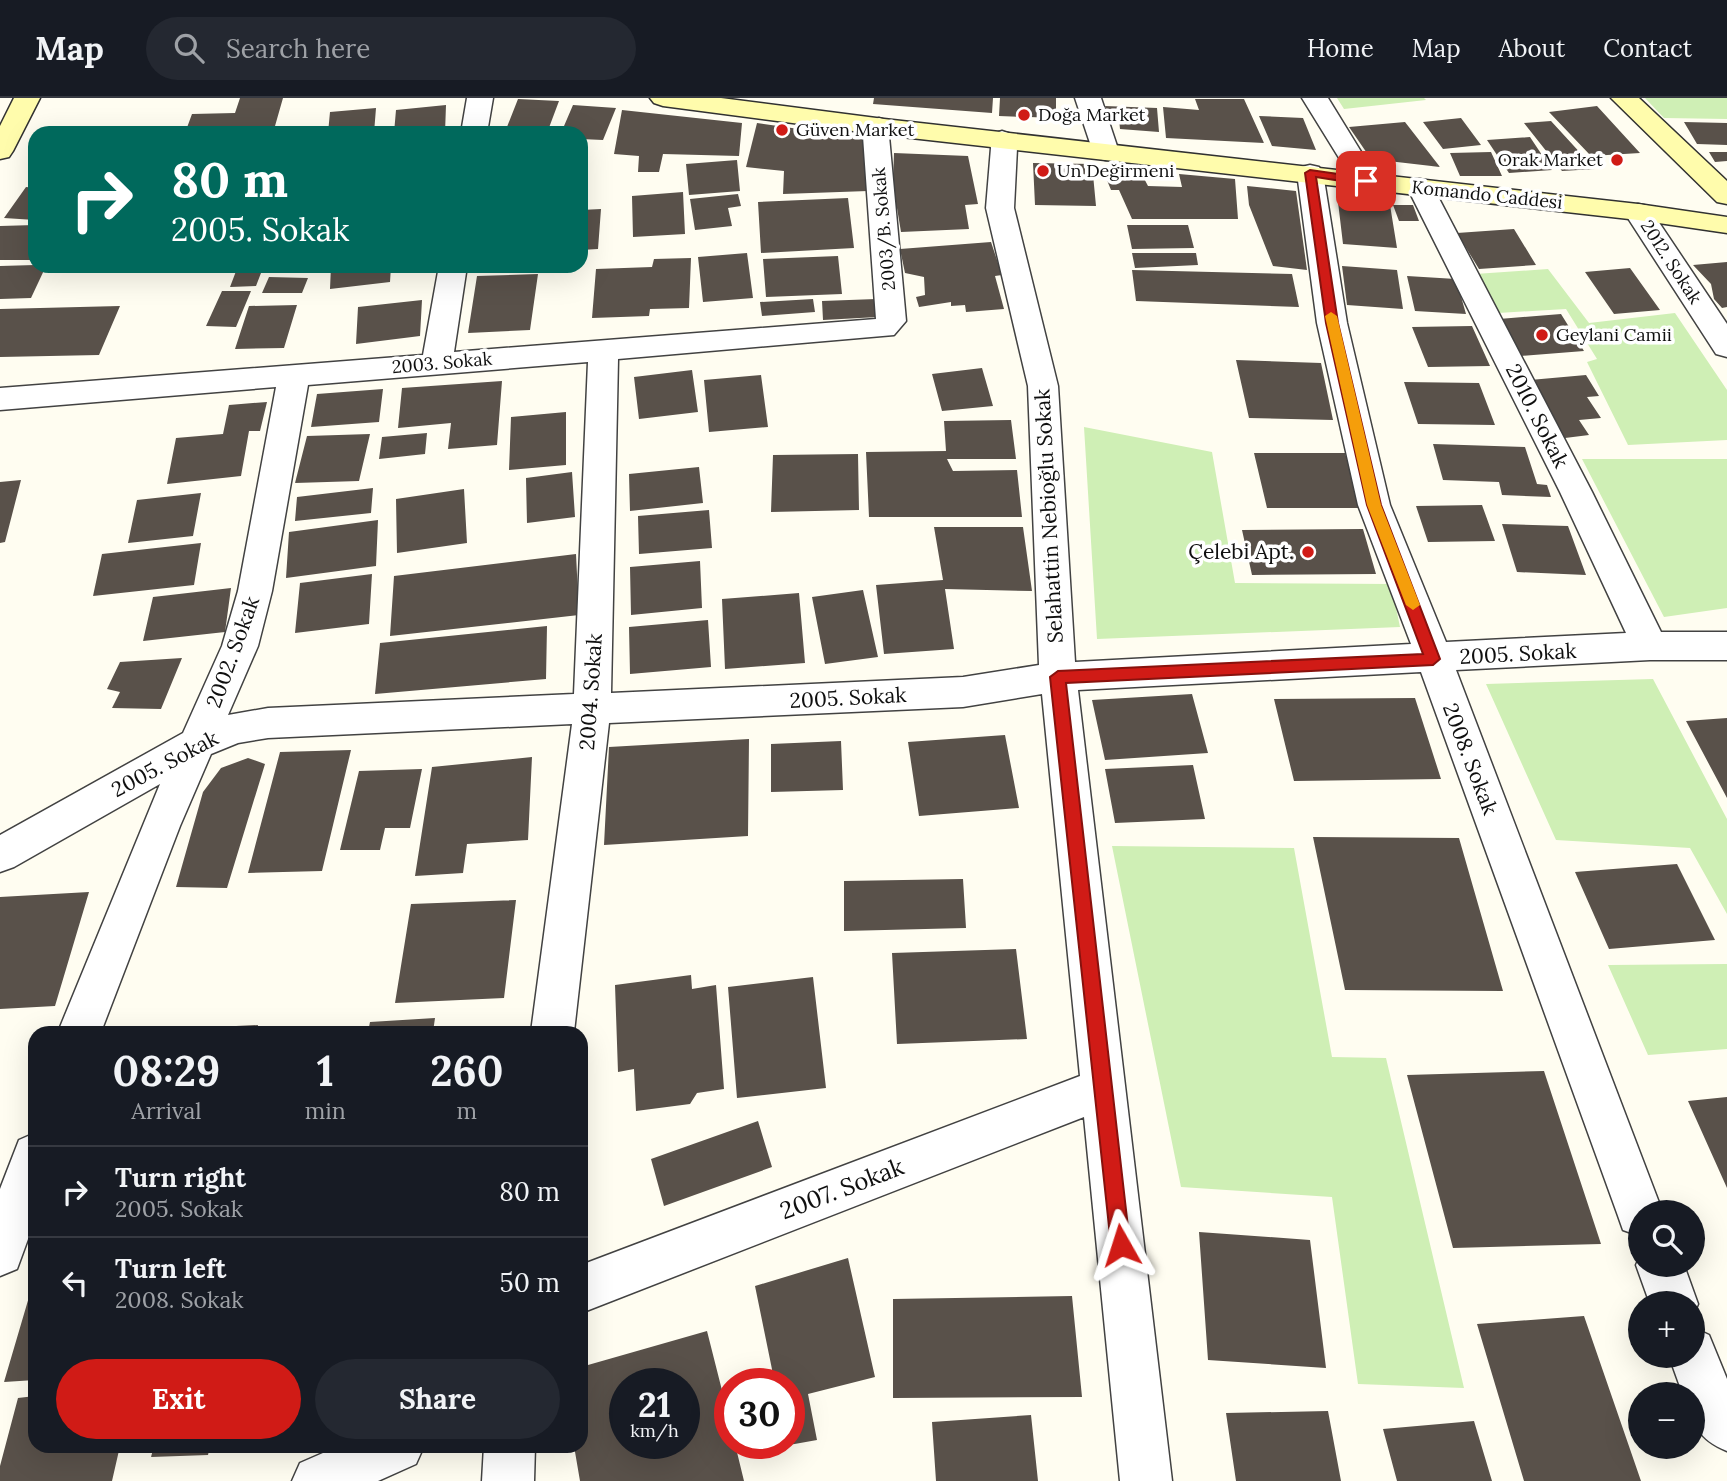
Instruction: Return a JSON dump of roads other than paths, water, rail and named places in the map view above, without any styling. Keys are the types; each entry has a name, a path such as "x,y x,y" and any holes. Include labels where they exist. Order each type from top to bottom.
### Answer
{"main road":[{"path":"0,151 27,98"},
{"name":"Komando Caddesi","path":"663,98 878,126 1310,173 1727,225"},
{"path":"1624,98 1727,196"}],"street":[{"path":"475,126 480,98"},
{"path":"1088,98 1106,152"},
{"path":"1315,98 1366,181"},
{"name":"2003/B. Sokak","path":"878,126 876,136 891,321 884,328"},
{"name":"Selahattin Nebioğlu Sokak","path":"1002,139 1004,148 1000,208 1044,386 1058,677 1146,1481"},
{"name":"2008. Sokak","path":"1310,173 1332,323 1374,505 1635,1200"},
{"name":"2010. Sokak","path":"1420,187 1576,492 1650,646"},
{"name":"2012. Sokak","path":"1637,212 1727,347"},
{"path":"437,363 452,273"},
{"name":"2003. Sokak","path":"0,399 884,328"},
{"name":"2004. Sokak","path":"554,1026 592,710 603,350"},
{"name":"2002. Sokak","path":"82,1026 160,826 240,646 255,591 295,375"},
{"name":"2005. Sokak","path":"0,855 198,743 234,728 268,723 963,692 1058,677 1650,646 1727,646"},
{"name":"2007. Sokak","path":"588,1286 1104,1088"},
{"path":"0,1252 28,1175"},
{"path":"1698,1368 1712,1405 1727,1426"},
{"path":"318,1481 382,1453"},
{"path":"508,1481 510,1453"}],"place":[{"name":"Doğa Market","path":"1024,115"},
{"name":"Güven Market","path":"782,130"},
{"name":"Orak Market","path":"1617,160"},
{"name":"Un Değirmeni","path":"1043,171"},
{"name":"Geylani Camii","path":"1542,335"},
{"name":"Çelebi Apt.","path":"1308,552"}]}
